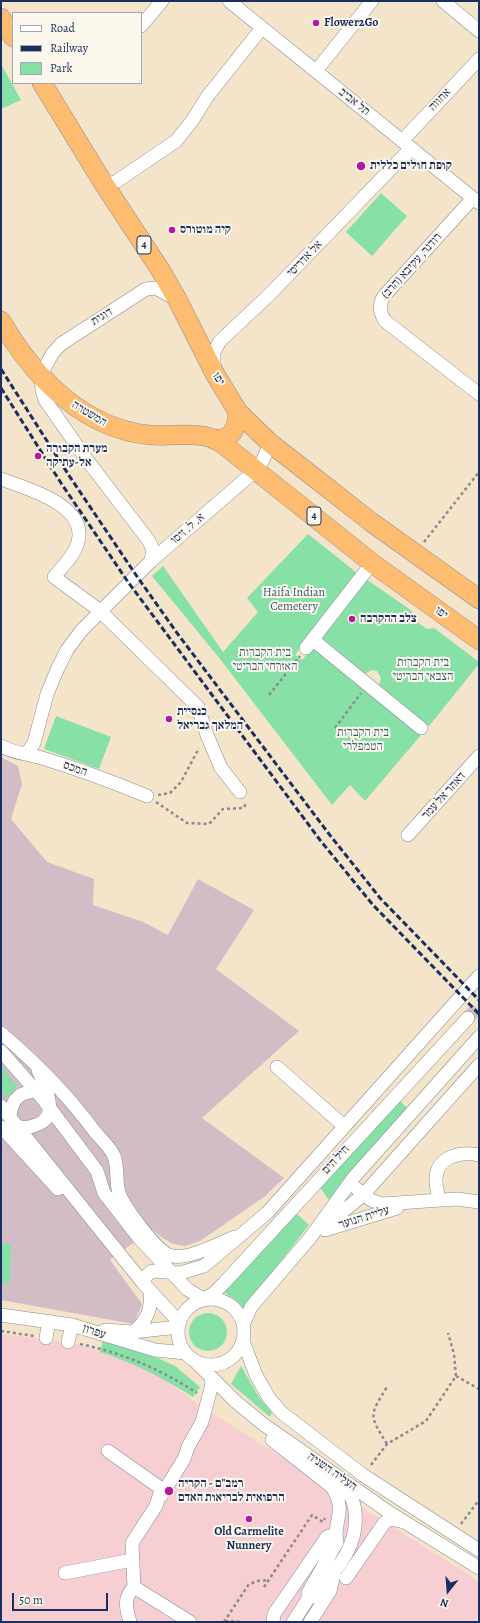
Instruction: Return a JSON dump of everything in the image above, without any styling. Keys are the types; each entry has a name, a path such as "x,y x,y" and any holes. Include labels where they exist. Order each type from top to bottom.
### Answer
{"highway":[{"path":"1,18 12,35"},
{"name":"יפו","path":"43,84 177,299 215,374 238,412 270,443 415,554 479,599"},
{"name":"המשטרה","path":"1,321 41,375 58,393 79,410 98,422 115,428 150,435 202,436 213,439"},
{"path":"213,439 226,439 232,434 238,412"},
{"name":"יפו","path":"213,439 233,451 372,563 479,640"},
{"path":"372,563 390,567 479,624"}],"street":[{"path":"142,25 162,1"},
{"name":"תל אביב","path":"229,1 476,200"},
{"path":"316,70 372,1"},
{"path":"444,1 479,31"},
{"path":"102,181 110,184 116,181 176,141 192,121 207,97 262,28"},
{"name":"אחווה","path":"406,144 479,59"},
{"name":"אל אדריסי","path":"215,374 213,356 215,348 220,341 270,294 406,144"},
{"name":"רודנר, עקיבא (הרב)","path":"476,200 384,296 381,301 380,308 381,314 385,321 479,394"},
{"name":"דוגית","path":"41,375 52,354 61,344 146,289 154,287 177,299"},
{"path":"41,375 42,390 50,408 148,541 153,550 151,561"},
{"name":"א. ל. זיסו","path":"27,753 34,744 47,694 67,650 80,631 99,610 151,561 256,470 261,464 270,443"},
{"path":"1,478 54,500 76,520 79,531 79,541 69,559 54,577 99,610 198,707 207,735 221,768 240,792"},
{"path":"148,541 157,545 170,545"},
{"path":"372,563 309,644 368,685 421,728"},
{"name":"המכס","path":"1,746 13,752 27,753 102,778 147,796"},
{"name":"דאהר אל עמר","path":"408,835 479,756"},
{"path":"267,1213 479,976"},
{"name":"חיל הים","path":"203,1299 213,1294 224,1283 468,1018"},
{"path":"1,1033 26,1054 74,1104 114,1156 118,1178 118,1189"},
{"name":"חיל הים","path":"244,1323 251,1308 310,1238 354,1177 479,1037"},
{"path":"1,1051 50,1109 97,1172 104,1193 138,1238 187,1289 203,1299"},
{"path":"14,1122 25,1128 39,1125 48,1115 50,1109 47,1091 38,1070 26,1054"},
{"path":"310,1238 363,1195 479,1065"},
{"path":"277,1067 344,1126"},
{"path":"14,1122 11,1105 16,1098 25,1092 47,1091 58,1094 74,1104"},
{"path":"1,1106 147,1287 179,1324"},
{"path":"1,1127 89,1224 116,1249"},
{"path":"439,1200 436,1180 438,1169 442,1161 460,1154 479,1155"},
{"path":"97,1172 109,1180 118,1189 125,1204 151,1238 160,1249 169,1255 176,1257 191,1255 242,1234"},
{"name":"עליית הנוער","path":"354,1177 354,1184 363,1195 382,1204 457,1199 479,1202"},
{"path":"133,1332 145,1322 148,1315 151,1304 144,1278 152,1271 180,1273 204,1266 267,1213 314,1184"},
{"name":"עליית הנוער","path":"310,1238 338,1225 420,1202"},
{"path":"214,1298 233,1306 240,1313 244,1323 243,1341 235,1355 221,1363 205,1364 191,1357 180,1342 179,1324 186,1310 194,1303 203,1299 214,1298"},
{"path":"1,1309 28,1317"},
{"name":"עפרון","path":"1,1315 28,1317 78,1327 155,1350 191,1357"},
{"path":"46,1338 49,1321"},
{"path":"68,1342 78,1327 133,1332 179,1324"},
{"name":"העליה השניה","path":"243,1341 256,1375 269,1398 282,1413 363,1475 479,1550"},
{"name":"העליה השניה","path":"191,1357 234,1401 275,1433 405,1523 479,1568"},
{"path":"130,1622 125,1599 134,1587 132,1543 184,1459 188,1447 199,1430 205,1415 207,1400 212,1384 211,1377"},
{"path":"234,1401 251,1421 281,1448 332,1487 337,1496 340,1518 335,1534 337,1542 308,1593 308,1599"},
{"path":"281,1448 347,1491 353,1499 356,1523 353,1541 334,1571 314,1596 308,1599 293,1622"},
{"path":"108,1451 159,1487 161,1496"},
{"path":"346,1578 385,1522 391,1519 405,1523"},
{"path":"263,1622 269,1614 273,1618 327,1537 335,1534"},
{"path":"65,1573 132,1560"},
{"path":"310,1622 330,1591 334,1571"},
{"path":"134,1587 190,1622"}],"path":[{"path":"415,554 479,472"},
{"path":"269,695 309,644"},
{"path":"335,728 368,685"},
{"path":"147,796 170,793 181,782 207,735"},
{"path":"147,796 187,823 209,824 223,809 244,808 246,802 240,792"},
{"path":"1,1331 46,1338"},
{"path":"363,1475 387,1444 426,1421 456,1376 454,1354 448,1333"},
{"path":"68,1342 99,1348 148,1364 207,1400"},
{"path":"456,1376 479,1389"},
{"path":"387,1387 373,1409 373,1421 387,1444"},
{"path":"454,1534 479,1500"},
{"path":"264,1587 312,1515 322,1522 329,1512"},
{"path":"224,1621 249,1584 258,1580 268,1580"},
{"path":"224,1621 241,1622"}],"shaded area":[{"path":"1,757 18,766 22,784 11,819 47,862 94,879 93,905 143,922 168,935 198,879 254,910 216,969 299,1031 202,1118 284,1178 264,1197 200,1241 185,1246 173,1244 161,1237 152,1229 110,1260 142,1304 134,1324 1,1300"},
{"name":"רמב\"ם - הקריה הרפואית לבריאות האדם","path":"1,1334 75,1343 100,1352 142,1363 199,1405 474,1578 479,1584 479,1615 475,1622 1,1622"}],"green space":[{"path":"1,64 21,100 1,109"},
{"path":"381,193 407,216 372,256 346,232"},
{"path":"308,534 357,573 295,655 302,660 314,646 421,735 365,801 350,785 332,805 220,659 152,576 163,566 223,652 258,612 247,598"},
{"name":"בית הקברות הצבאי הבריטי","path":"366,579 412,611 413,619 427,629 434,628 479,662 479,664 429,726 379,685 381,678 377,671 371,670 365,674 321,637"},
{"path":"56,716 111,737 99,769 44,749"},
{"path":"1,1065 17,1087 6,1098 1,1091"},
{"path":"399,1100 407,1108 344,1179 329,1200 319,1186"},
{"path":"295,1212 309,1225 244,1309 236,1300 224,1292"},
{"path":"1,1243 11,1244 10,1283 1,1283"},
{"path":"208,1313 221,1319 227,1332 221,1345 208,1351 195,1345 189,1332 195,1319"},
{"path":"103,1340 144,1352 175,1366 200,1387 193,1397 148,1372 125,1361 100,1352"},
{"path":"241,1366 259,1397 272,1413 270,1417 231,1384"}],"tunnel":[{"path":"468,1018 479,1006"}],"railway":[{"path":"1,369 70,477 136,575 177,633 329,834 380,898 479,1000"},
{"path":"1,388 61,483 128,582 320,840 373,905 479,1014"}],"place":[{"name":"Flower2Go","path":"316,23"},
{"name":"קופת חולים כללית","path":"361,166"},
{"name":"קיה מוטורס","path":"172,230"},
{"name":"מערת הקבורה אל-עתיקה","path":"38,456"},
{"name":"צלב ההקרבה","path":"352,619"},
{"name":"כנסיית המלאך גבריאל","path":"169,719"},
{"name":"רמב\"ם - הקריה הרפואית לבריאות האדם","path":"169,1491"},
{"name":"Old Carmelite Nunnery","path":"249,1519"}],"park label":[{"name":"Haifa Indian Cemetery","path":"294,600"},
{"name":"בית הקברות האזרחי הבריטי","path":"265,660"},
{"name":"בית הקברות הטמפלרי","path":"363,740"}]}
